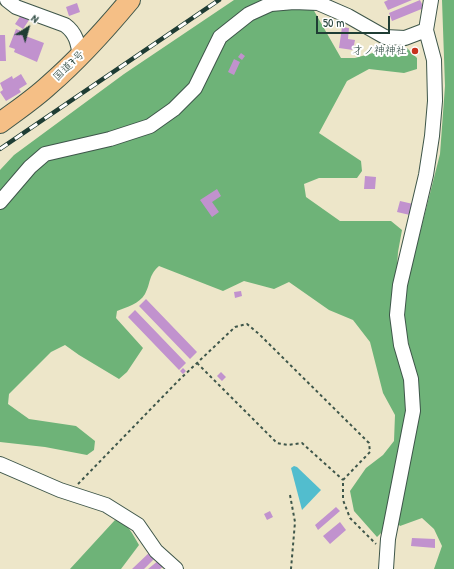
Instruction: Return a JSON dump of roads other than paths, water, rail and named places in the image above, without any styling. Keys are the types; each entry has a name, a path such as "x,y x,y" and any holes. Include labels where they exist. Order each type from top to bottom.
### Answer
{"highway":[{"name":"国道7号","path":"0,123 48,86 80,56 107,28 130,0"}],"street":[{"path":"0,3 7,0 16,7 65,25 72,30 77,40 80,56"},
{"path":"387,562 388,539 413,411 411,379 401,344 397,315 400,285 426,175 432,136 435,101 434,60 426,30 430,0"},
{"path":"0,202 30,167 45,154 110,139 150,126 174,109 195,88 220,37 249,14 271,4 294,2 318,3 348,16 385,37 405,38 426,30"},
{"path":"0,464 23,475 69,493 106,505 138,525 156,551 176,569"}],"water":[{"path":"294,466 297,467 321,490 302,510 291,468"}],"railway":[{"path":"0,149 219,0"}],"place":[{"name":"才ノ神神社","path":"415,51"}]}
